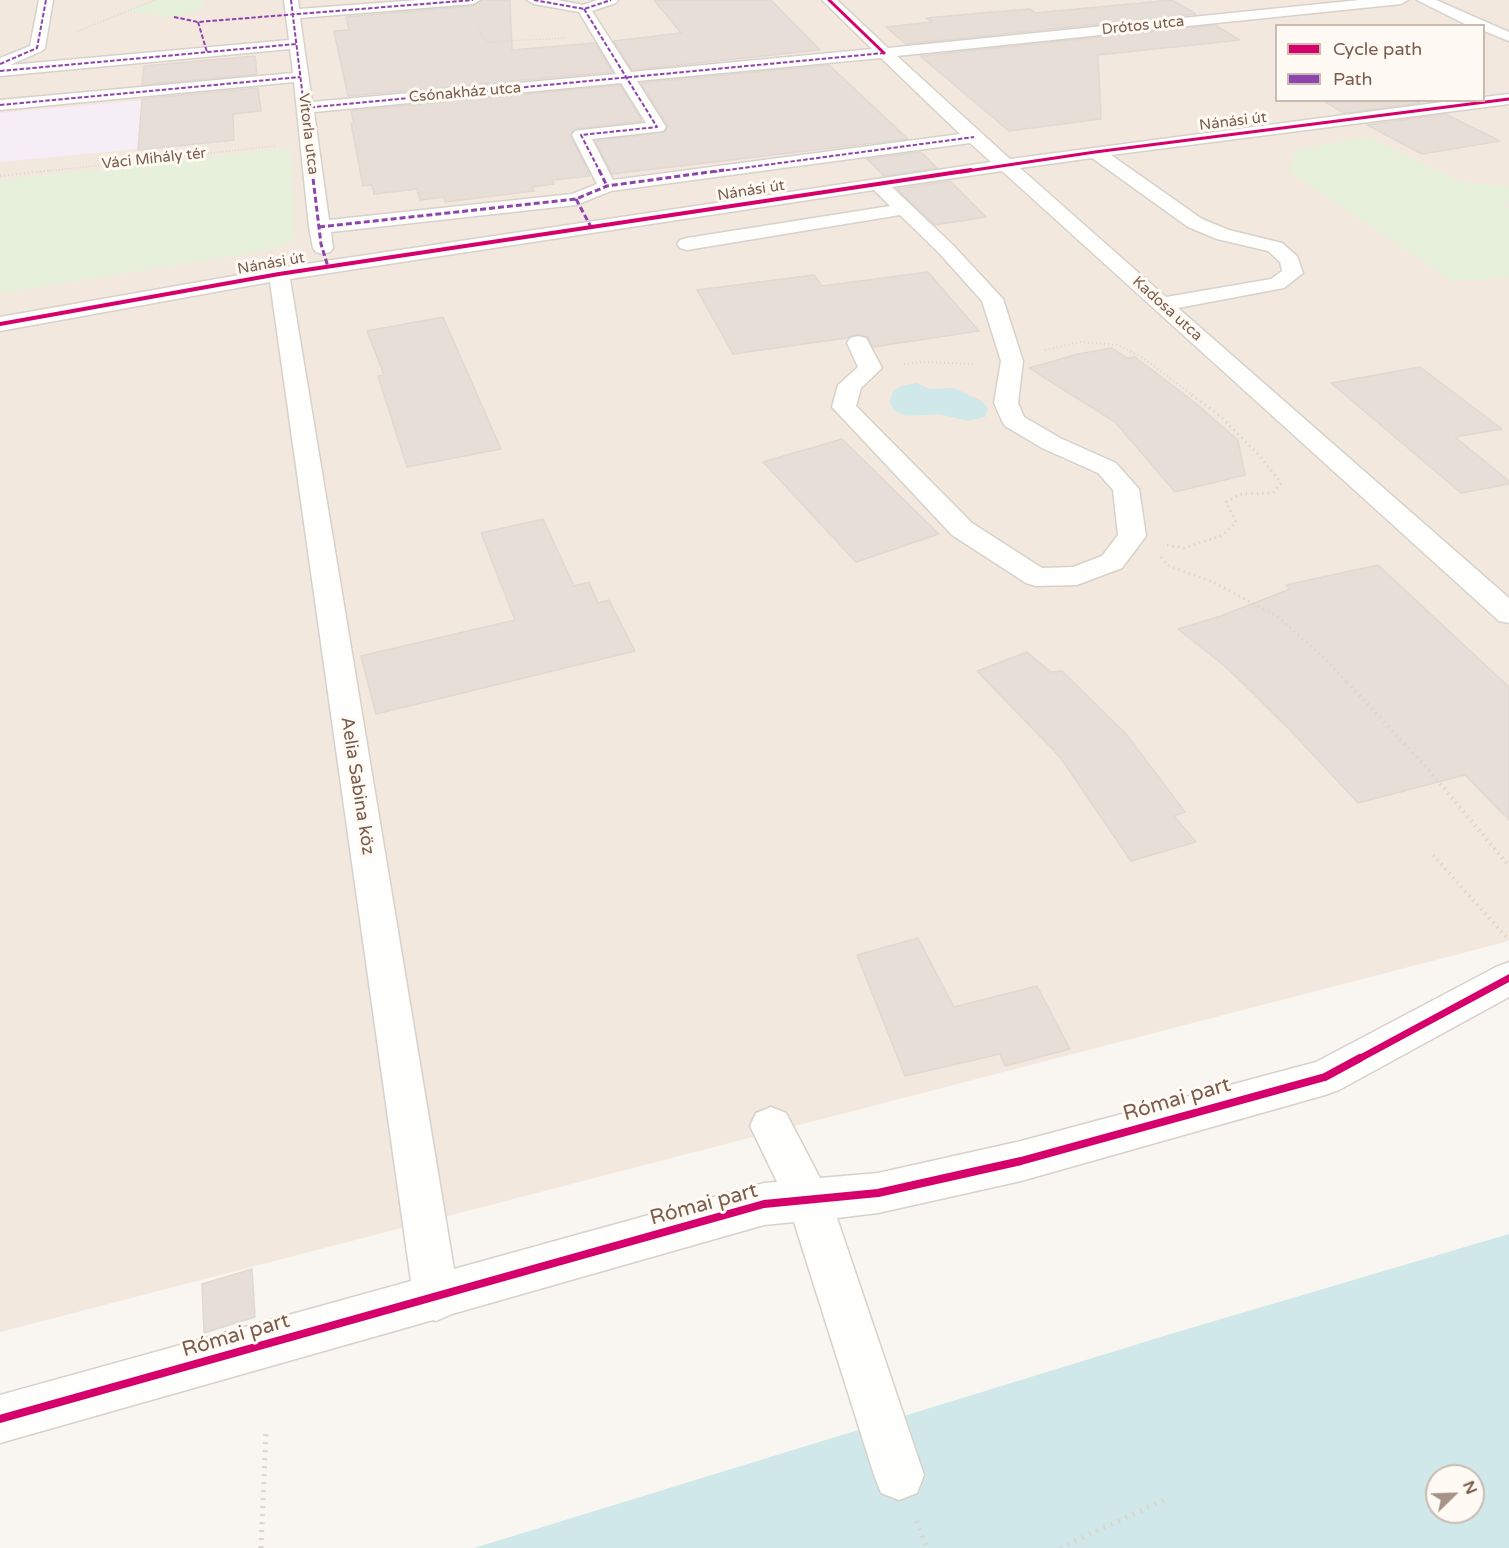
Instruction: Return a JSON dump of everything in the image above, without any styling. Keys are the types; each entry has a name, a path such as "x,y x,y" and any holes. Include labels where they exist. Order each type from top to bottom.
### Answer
{"street":[{"path":"0,64 37,48 46,0"},
{"path":"292,7 473,0"},
{"path":"534,0 584,9 611,0"},
{"name":"Kadosa utca","path":"829,0 974,137 1509,614"},
{"name":"Drótos utca","path":"884,53 1401,0"},
{"path":"1424,0 1478,24"},
{"name":"Vitorla utca","path":"292,7 319,227 328,267"},
{"path":"584,9 657,127 581,135 607,186"},
{"path":"1485,27 1509,37"},
{"path":"0,71 296,44"},
{"name":"Csónakház utca","path":"304,108 884,53"},
{"path":"0,105 300,76"},
{"name":"Nánási út","path":"0,324 279,274 878,184 1095,152 1509,99"},
{"name":"Nánási út","path":"319,227 576,199 607,186 974,137"},
{"path":"1095,152 1195,223 1224,235 1275,247 1290,260 1293,273 1277,284 1162,304"},
{"path":"858,344 870,368 850,385 844,407 962,530 1036,577 1077,576 1112,562 1139,541 1132,536 1126,489 1107,468 1051,443 1014,421 1006,403 1010,358 992,299 878,184"},
{"path":"576,199 591,227"},
{"path":"687,244 904,210"},
{"name":"Aelia Sabina köz","path":"279,274 436,1298"},
{"name":"Római part","path":"0,1419 764,1204 878,1193 1021,1161 1325,1077 1509,978"},
{"path":"771,1126 809,1200 899,1475"}],"path":[{"path":"37,48 155,0"},
{"path":"466,1 481,36 491,42 600,35"},
{"path":"870,368 924,362 1010,358 1080,342 1118,345 1143,358 1220,416 1258,454 1281,483 1273,493 1240,494 1226,502 1236,522 1222,535 1184,548 1139,541"},
{"path":"1139,541 1167,565 1214,582 1277,616 1325,659 1428,769 1509,867"},
{"path":"1433,855 1509,939"},
{"path":"261,1548 266,1432"},
{"path":"1060,1548 1164,1500"}],"shaded area":[{"path":"0,0 1509,0 1509,941 0,1332"},
{"path":"258,90 261,111 233,114 234,140 0,162 0,113"}],"green space":[{"path":"155,0 200,0 206,5 193,13 171,17 129,11"},
{"path":"1368,137 1461,182 1509,186 1509,203 1503,205 1509,208 1509,278 1452,281 1289,171 1296,150"},
{"path":"290,148 295,240 266,251 0,293 0,180"}],"water":[{"path":"917,383 930,389 954,388 982,401 988,408 985,417 969,421 938,414 907,416 896,412 889,402 894,390 904,385"},
{"path":"1509,1234 1509,1548 474,1548 1174,1333"}],"building":[{"path":"482,0 510,0 512,50 595,43 612,72 348,96 334,31 349,30 346,17 473,6"},
{"path":"654,0 771,0 820,50 632,70 614,41 681,33"},
{"path":"1172,0 1196,14 906,44 886,27 932,22 926,18 1030,9 1035,13"},
{"path":"1215,25 1240,40 1098,55 1101,119 1009,131 920,56"},
{"path":"255,56 257,74 142,85 144,66"},
{"path":"829,65 908,139 612,174 595,141 665,132 668,126 641,83"},
{"path":"620,85 642,121 575,129 570,134 590,176 552,180 554,184 532,187 534,191 445,202 444,197 420,200 417,189 374,194 372,185 363,186 351,123 354,123 351,111"},
{"path":"258,88 261,111 233,114 234,140 138,150 142,99"},
{"path":"1325,102 1420,103 1344,113"},
{"path":"1445,114 1500,141 1422,154 1367,125"},
{"path":"921,152 937,168 884,176 867,159"},
{"path":"950,181 986,217 935,225 897,189"},
{"path":"928,272 979,331 873,347 868,337 857,334 847,338 733,354 697,290 814,275 822,286"},
{"path":"443,317 501,449 407,467 378,376 384,375 367,331"},
{"path":"1112,348 1127,358 1135,357 1193,401 1238,440 1245,475 1175,492 1115,422 1029,368 1078,354"},
{"path":"1420,367 1502,429 1455,437 1509,481 1509,484 1461,493 1331,383"},
{"path":"842,439 939,534 856,562 763,462"},
{"path":"543,519 574,586 589,582 598,603 609,600 635,651 376,714 361,656 515,620 481,533"},
{"path":"1378,565 1509,687 1509,820 1465,775 1358,803 1290,730 1227,668 1178,629 1221,616 1290,589 1286,585"},
{"path":"1027,652 1051,672 1062,671 1126,734 1185,812 1174,816 1196,842 1131,861 1060,757 977,671"},
{"path":"918,938 954,1007 1037,986 1070,1049 1005,1066 1000,1054 905,1076 857,955"},
{"path":"252,1269 255,1317 204,1333 202,1284"}],"marked path":[{"path":"0,64 37,48 46,0"},
{"path":"291,0 321,244 328,267"},
{"path":"174,17 198,22 473,0"},
{"path":"534,0 584,9 611,0"},
{"path":"584,9 657,127 581,135 607,186"},
{"path":"198,22 207,52"},
{"path":"0,71 296,44"},
{"path":"304,108 884,53"},
{"path":"0,105 300,77"},
{"path":"319,227 576,199 607,186 974,137"},
{"path":"576,199 591,227"}],"cycle path":[{"path":"829,0 884,53"},
{"path":"0,324 279,274 878,184 1095,152 1509,99"},
{"path":"0,1419 764,1204 878,1193 1021,1161 1325,1077 1509,978"}]}
